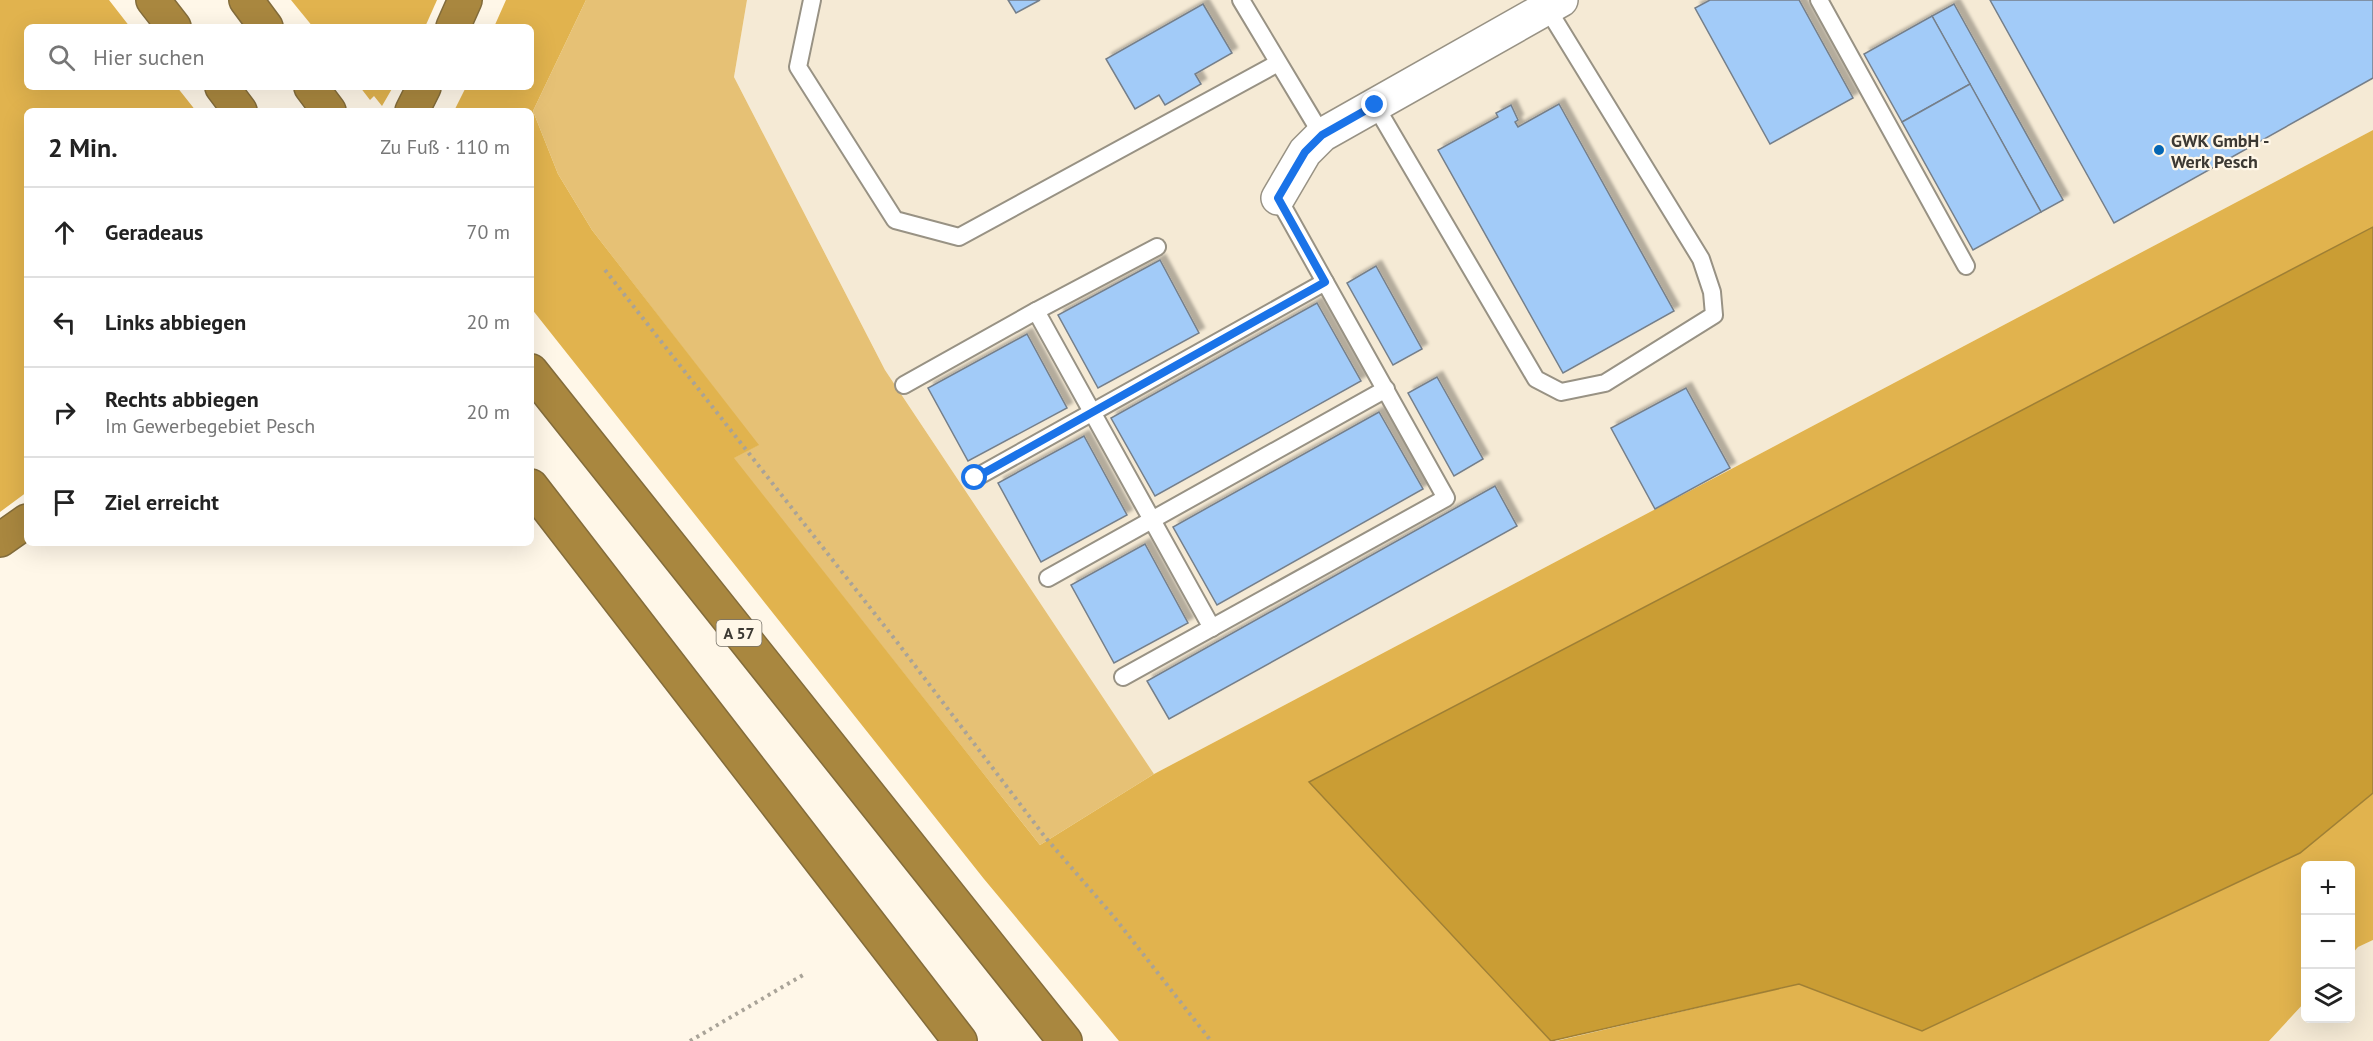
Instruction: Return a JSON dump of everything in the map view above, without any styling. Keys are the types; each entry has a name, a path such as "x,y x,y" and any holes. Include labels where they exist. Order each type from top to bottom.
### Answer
{"highway":[{"path":"153,0 172,24"},
{"path":"246,0 264,24"},
{"path":"454,24 465,0"},
{"path":"224,90 238,108"},
{"path":"313,90 327,108"},
{"path":"414,108 422,90"},
{"name":"A 57","path":"534,374 1065,1041"},
{"path":"534,490 960,1041"},
{"path":"0,540 24,523"}],"street":[{"path":"1278,198 1305,152 1322,135 1554,4"}],"lane":[{"path":"812,0 798,67 895,220 959,237 1278,63"},
{"path":"1241,0 1322,135"},
{"path":"1819,0 1966,266"},
{"path":"1375,105 1536,379 1561,393 1605,383 1714,315 1712,292 1701,259 1554,4"},
{"path":"1123,677 1446,498 1278,198"},
{"path":"904,385 1157,247"},
{"path":"975,478 1325,282"},
{"path":"1036,311 1212,628"},
{"path":"1048,578 1386,389"}],"path":[{"path":"605,270 897,642 1045,837 1114,917 1211,1041"},
{"path":"690,1041 802,975"}],"shaded area":[{"path":"0,0 109,0 128,24 24,24 24,90 179,90 194,108 24,108 24,494 0,512"},
{"path":"291,0 437,0 426,24 311,24"},
{"path":"506,0 586,0 534,109 456,108 464,90 534,90 534,24 495,24"},
{"path":"586,0 747,0 734,77 885,370 1154,774 1040,845 733,458 758,445 592,230 558,174 534,109"},
{"path":"747,0 2373,0 2373,130 1154,774 885,370 734,77"},
{"path":"362,90 391,90 382,106 374,96 370,100"},
{"path":"534,114 558,174 592,230 759,445 734,458 1040,845 1154,774 2373,130 2373,227 1309,782 1551,1041 1119,1041 984,879 534,312"},
{"path":"2373,227 2373,793 2300,853 1922,1031 1799,984 1551,1041 1309,782"},
{"path":"2373,793 2373,940 2355,950 2355,861 2301,861 2301,1006 2269,1041 1556,1041 1799,984 1922,1031 2300,853"},
{"path":"2373,940 2373,1041 2269,1041 2301,1006 2301,1023 2355,1023 2355,950"}],"building":[{"path":"1008,0 1040,0 1016,13"},
{"path":"1710,0 1799,0 1853,98 1770,144 1695,8"},
{"name":"GWK GmbH - Werk Pesch","path":"1990,0 2373,0 2373,78 2114,223"},
{"path":"1203,4 1232,53 1195,74 1201,84 1165,105 1159,95 1135,109 1106,59"},
{"path":"1954,4 2063,200 2041,212 1932,16"},
{"path":"1932,16 1970,84 1902,122 1864,54"},
{"path":"1970,84 2041,212 1973,250 1902,122"},
{"path":"1559,104 1674,311 1563,373 1438,150 1498,117 1496,113 1511,105 1518,120 1515,122 1518,127"},
{"path":"1160,260 1199,333 1098,388 1058,315"},
{"path":"1376,266 1422,349 1393,365 1347,283"},
{"path":"1317,303 1361,381 1155,496 1111,418"},
{"path":"1027,334 1067,408 968,461 928,388"},
{"path":"1437,377 1483,459 1454,476 1408,393"},
{"path":"1686,388 1730,468 1655,509 1611,428"},
{"path":"1379,412 1423,489 1217,605 1173,527"},
{"path":"1084,436 1127,515 1041,562 998,483"},
{"path":"1495,486 1517,526 1169,719 1147,681"},
{"path":"1145,544 1188,623 1114,663 1071,585"}],"place":[{"name":"GWK GmbH - Werk Pesch","path":"2159,150"}],"route":[{"path":"975,478 1325,282 1278,198 1305,152 1322,135 1375,105"}]}
